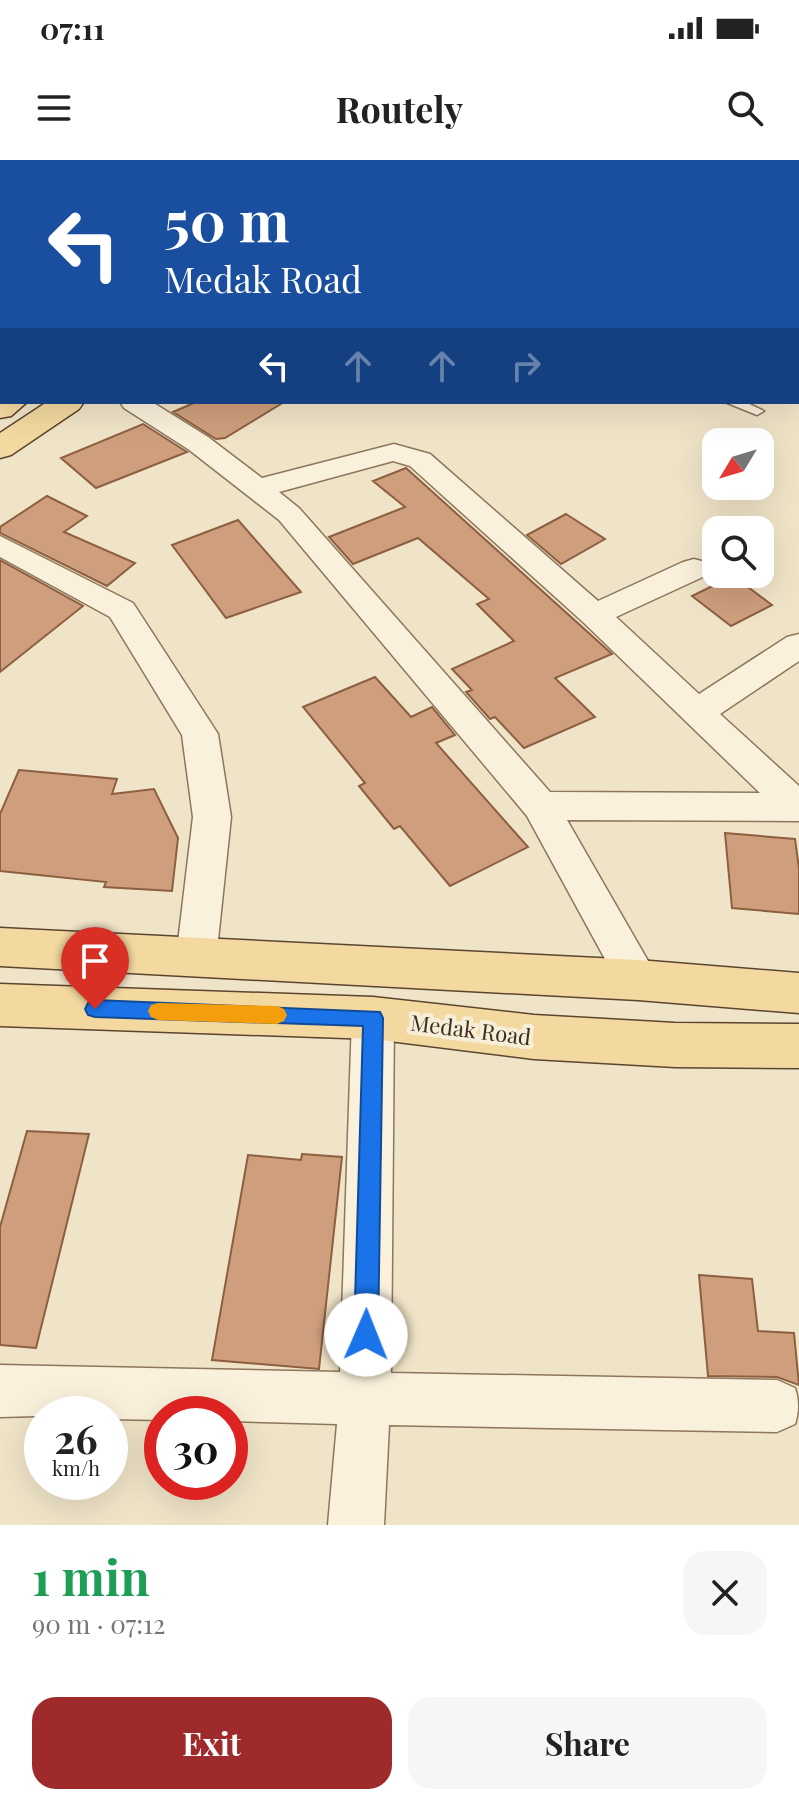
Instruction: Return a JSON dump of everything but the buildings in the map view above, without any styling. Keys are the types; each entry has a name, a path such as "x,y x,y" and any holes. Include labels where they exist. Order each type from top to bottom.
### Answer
{"main road":[{"path":"0,448 65,404"},
{"path":"0,947 638,980 799,993"},
{"path":"742,989 745,1045"},
{"name":"Medak Road","path":"0,1005 373,1018 534,1037 799,1046"}],"street":[{"path":"136,404 198,443 289,514 540,806 638,980"},
{"path":"259,488 378,455 405,453 420,460 594,615 799,807"},
{"path":"0,545 122,610 200,734 212,817 196,959"},
{"path":"594,615 694,569"},
{"path":"696,713 797,648"},
{"path":"540,806 799,807"},
{"path":"356,1525 365,1398 373,1018"},
{"path":"0,1391 777,1406"}],"lane":[{"path":"738,404 757,411"}],"slow traffic":[{"path":"158,1011 277,1015"}],"route":[{"path":"95,1009 373,1018 366,1335"}]}
